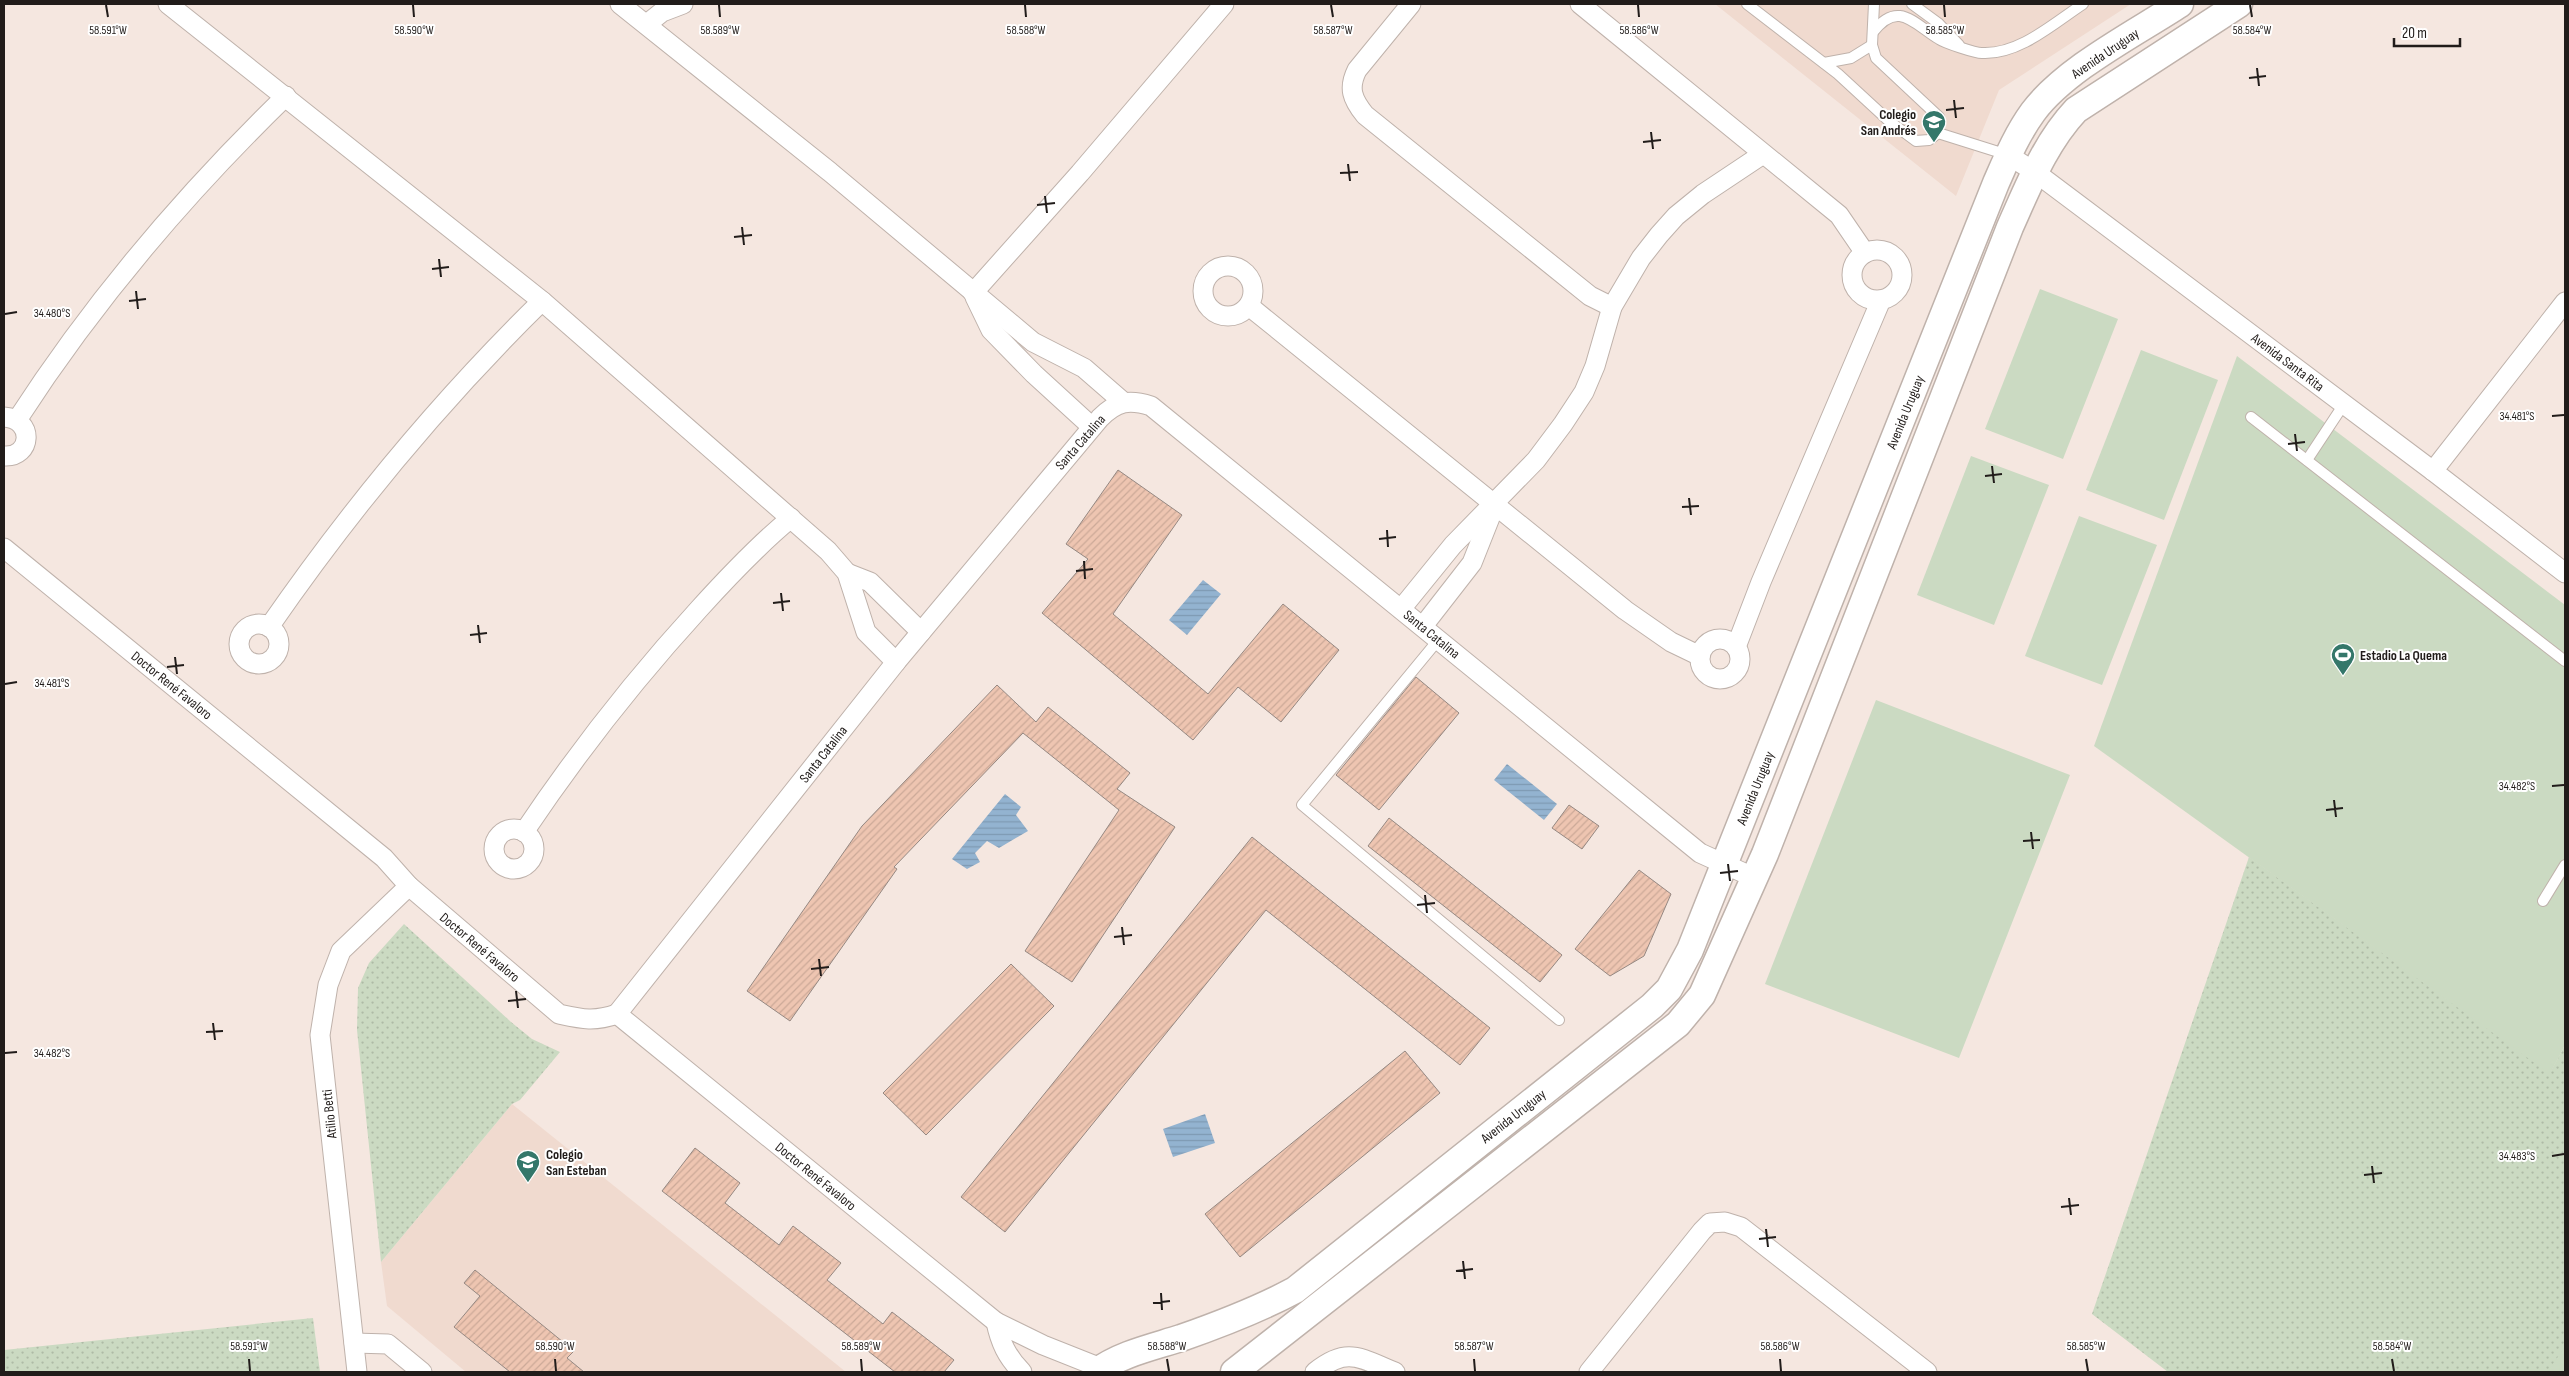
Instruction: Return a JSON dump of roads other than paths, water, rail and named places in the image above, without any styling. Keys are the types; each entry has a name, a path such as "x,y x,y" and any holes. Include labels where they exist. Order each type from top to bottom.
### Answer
{"main road":[{"name":"Avenida Uruguay","path":"1103,1371 1128,1356 1265,1307 1295,1290 1652,1006 1668,989 1681,970 1725,865 2008,155 2034,112 2049,93 2076,71 2180,4"},
{"path":"1234,1372 1678,1024 1702,994 1754,878 2010,227 2035,172 2060,127 2076,110 2239,4"}],"street":[{"path":"168,4 542,301 828,551 847,572 870,582 921,632"},
{"path":"620,4 830,172 1033,342 1084,368 1122,401"},
{"path":"647,24 662,12 683,4"},
{"path":"973,293 1080,173 1224,4"},
{"path":"1411,4 1352,80 1354,102 1365,115 1554,268 1590,296 1612,307"},
{"path":"1580,4 1839,215 1865,252"},
{"path":"4,456 19,452 26,442 25,430 10,419 128,270 219,165 286,96"},
{"path":"1401,609 1453,546 1536,460 1584,392 1595,366 1612,307 1641,258 1676,216 1703,194 1763,154"},
{"name":"Avenida Santa Rita","path":"2008,155 2035,172 2433,471 2565,573"},
{"path":"1881,249 1896,257 1903,271 1900,287 1895,293 1881,300 1864,296 1853,283 1854,265 1865,252 1881,249"},
{"path":"973,293 991,330 1034,374 1092,427"},
{"path":"1736,647 1761,582 1881,300"},
{"path":"269,627 332,539 392,464 491,352 542,301"},
{"path":"2433,471 2565,302"},
{"path":"1249,306 1625,610 1671,642 1700,656"},
{"name":"Santa Catalina","path":"617,1014 896,662 1092,427 1110,408 1122,401 1134,401 1151,406 1700,853 1754,878"},
{"path":"1423,626 1472,563 1495,504"},
{"path":"524,832 572,762 634,683 732,572 790,518"},
{"name":"Doctor René Favaloro","path":"4,548 384,858 409,886 559,1014 600,1020 617,1014 996,1322 1103,1371"},
{"path":"847,572 866,632 896,662"},
{"path":"1718,639 1725,640 1736,647 1739,653 1739,666 1731,676 1718,679 1706,674 1702,669 1700,656 1706,645 1718,639"},
{"name":"Atilio Betti","path":"357,1372 320,1036 328,985 342,951 409,886"},
{"path":"1589,1372 1702,1231 1710,1223 1725,1222 1741,1227 1927,1372"},
{"path":"996,1322 1000,1341 1011,1361 1022,1372"},
{"path":"354,1343 388,1344 422,1372"},
{"path":"1314,1372 1326,1363 1348,1355 1395,1372"}],"lane":[{"path":"1874,4 1872,45 1876,58 1886,70 1939,117 1938,134"},
{"path":"1912,4 1938,23 1960,46"},
{"path":"1873,32 1880,22 1892,14 1904,14 1940,40 1981,54 2019,46 2083,4"},
{"path":"1751,5 1824,63 1889,121 1916,141 1929,140 1938,134"},
{"path":"1824,63 1851,58 1872,45"},
{"path":"1938,134 2008,155"},
{"path":"2307,460 2344,404"},
{"path":"2251,417 2565,661"},
{"path":"1439,639 1302,805 1559,1020"},
{"path":"2542,901 2565,865"}],"water":[{"path":"1203,580 1221,594 1187,635 1169,620"},
{"path":"1507,764 1557,804 1544,820 1494,780"},
{"path":"1005,794 1021,807 1016,815 1028,831 999,848 987,841 975,853 980,862 967,869 952,859"},
{"path":"1205,1114 1215,1143 1173,1157 1163,1129"}],"place":[{"name":"Colegio San Andrés","path":"1934,143"},
{"name":"Estadio La Quema","path":"2343,676"},
{"name":"Colegio San Esteban","path":"528,1183"}]}
